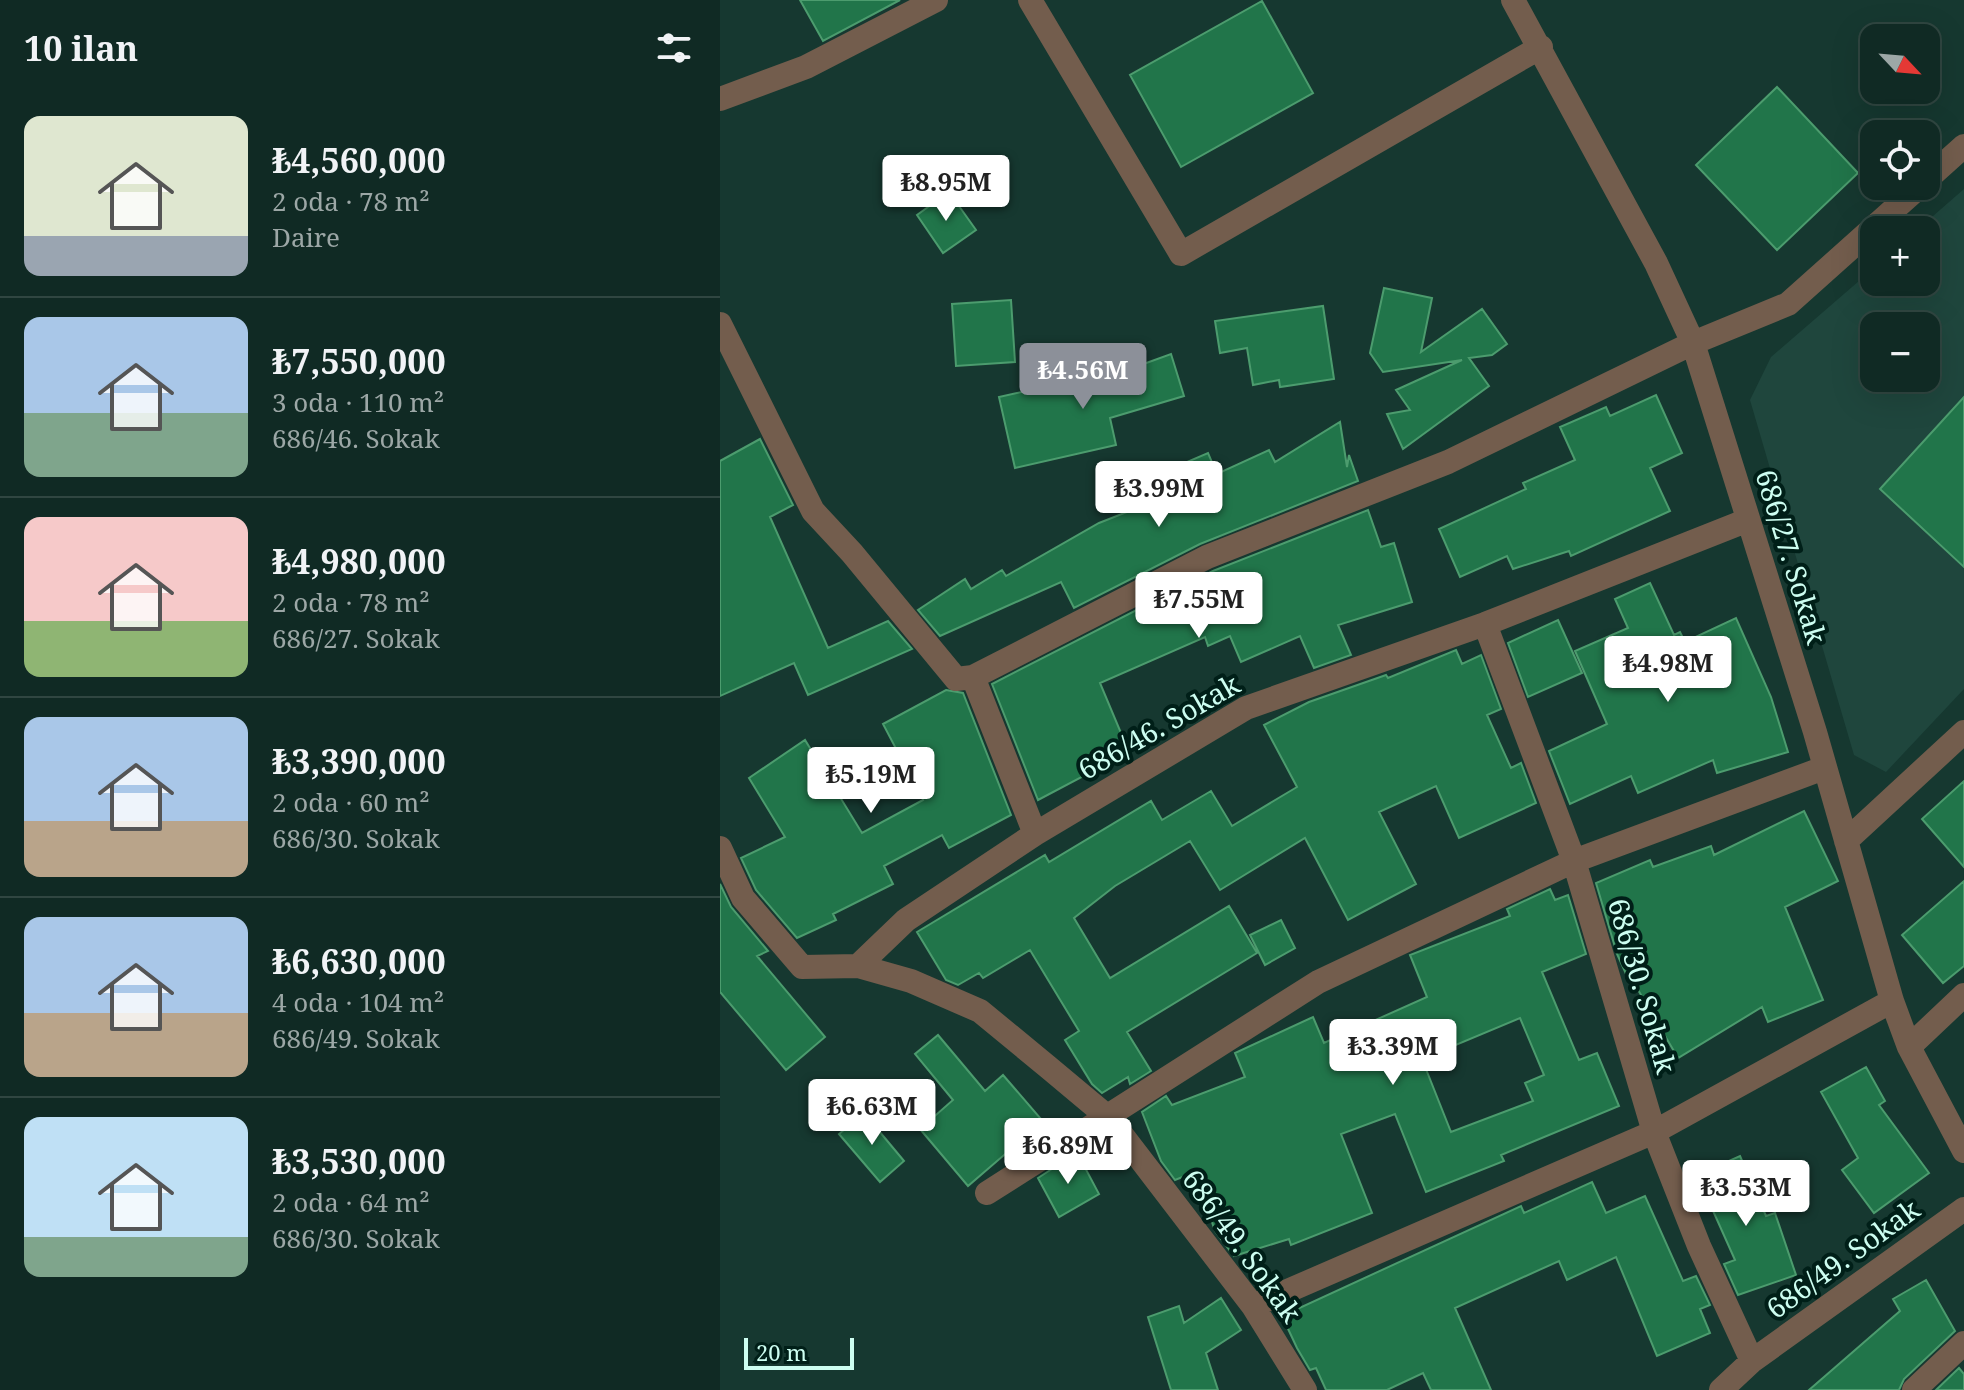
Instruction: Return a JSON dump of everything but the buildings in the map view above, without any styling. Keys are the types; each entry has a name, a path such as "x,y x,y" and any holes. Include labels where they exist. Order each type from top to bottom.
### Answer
{"street":[{"path":"720,99 806,67 936,0"},
{"path":"1030,0 1181,254 1541,47"},
{"name":"686/27. Sokak","path":"1513,0 1656,263 1693,343 1892,1001 1909,1047 1964,1151"},
{"path":"1940,167 1964,146"},
{"path":"720,324 813,511 852,553 956,679 973,677 1207,557 1448,462 1693,343 1788,304 1904,200"},
{"name":"686/46. Sokak","path":"858,966 906,920 1035,834 1246,708 1485,624 1748,520"},
{"name":"686/30. Sokak","path":"1485,624 1574,861 1654,1132 1699,1246 1752,1361"},
{"path":"973,677 1035,834"},
{"path":"1846,841 1964,732"},
{"path":"987,1193 1318,982 1574,861 1824,768"},
{"name":"686/49. Sokak","path":"720,848 743,898 802,967 858,966 911,981 980,1011 1109,1118 1253,1306 1305,1390"},
{"path":"1909,1047 1964,995"},
{"path":"1253,1306 1654,1132 1892,1001"},
{"name":"686/49. Sokak","path":"1721,1390 1752,1361 1964,1209"},
{"path":"1914,1390 1964,1343"}],"shaded area":[{"path":"1964,189 1964,689 1886,772 1854,755 1750,400 1771,357 1860,280 1860,296 1940,296 1940,216 1933,216"}]}
